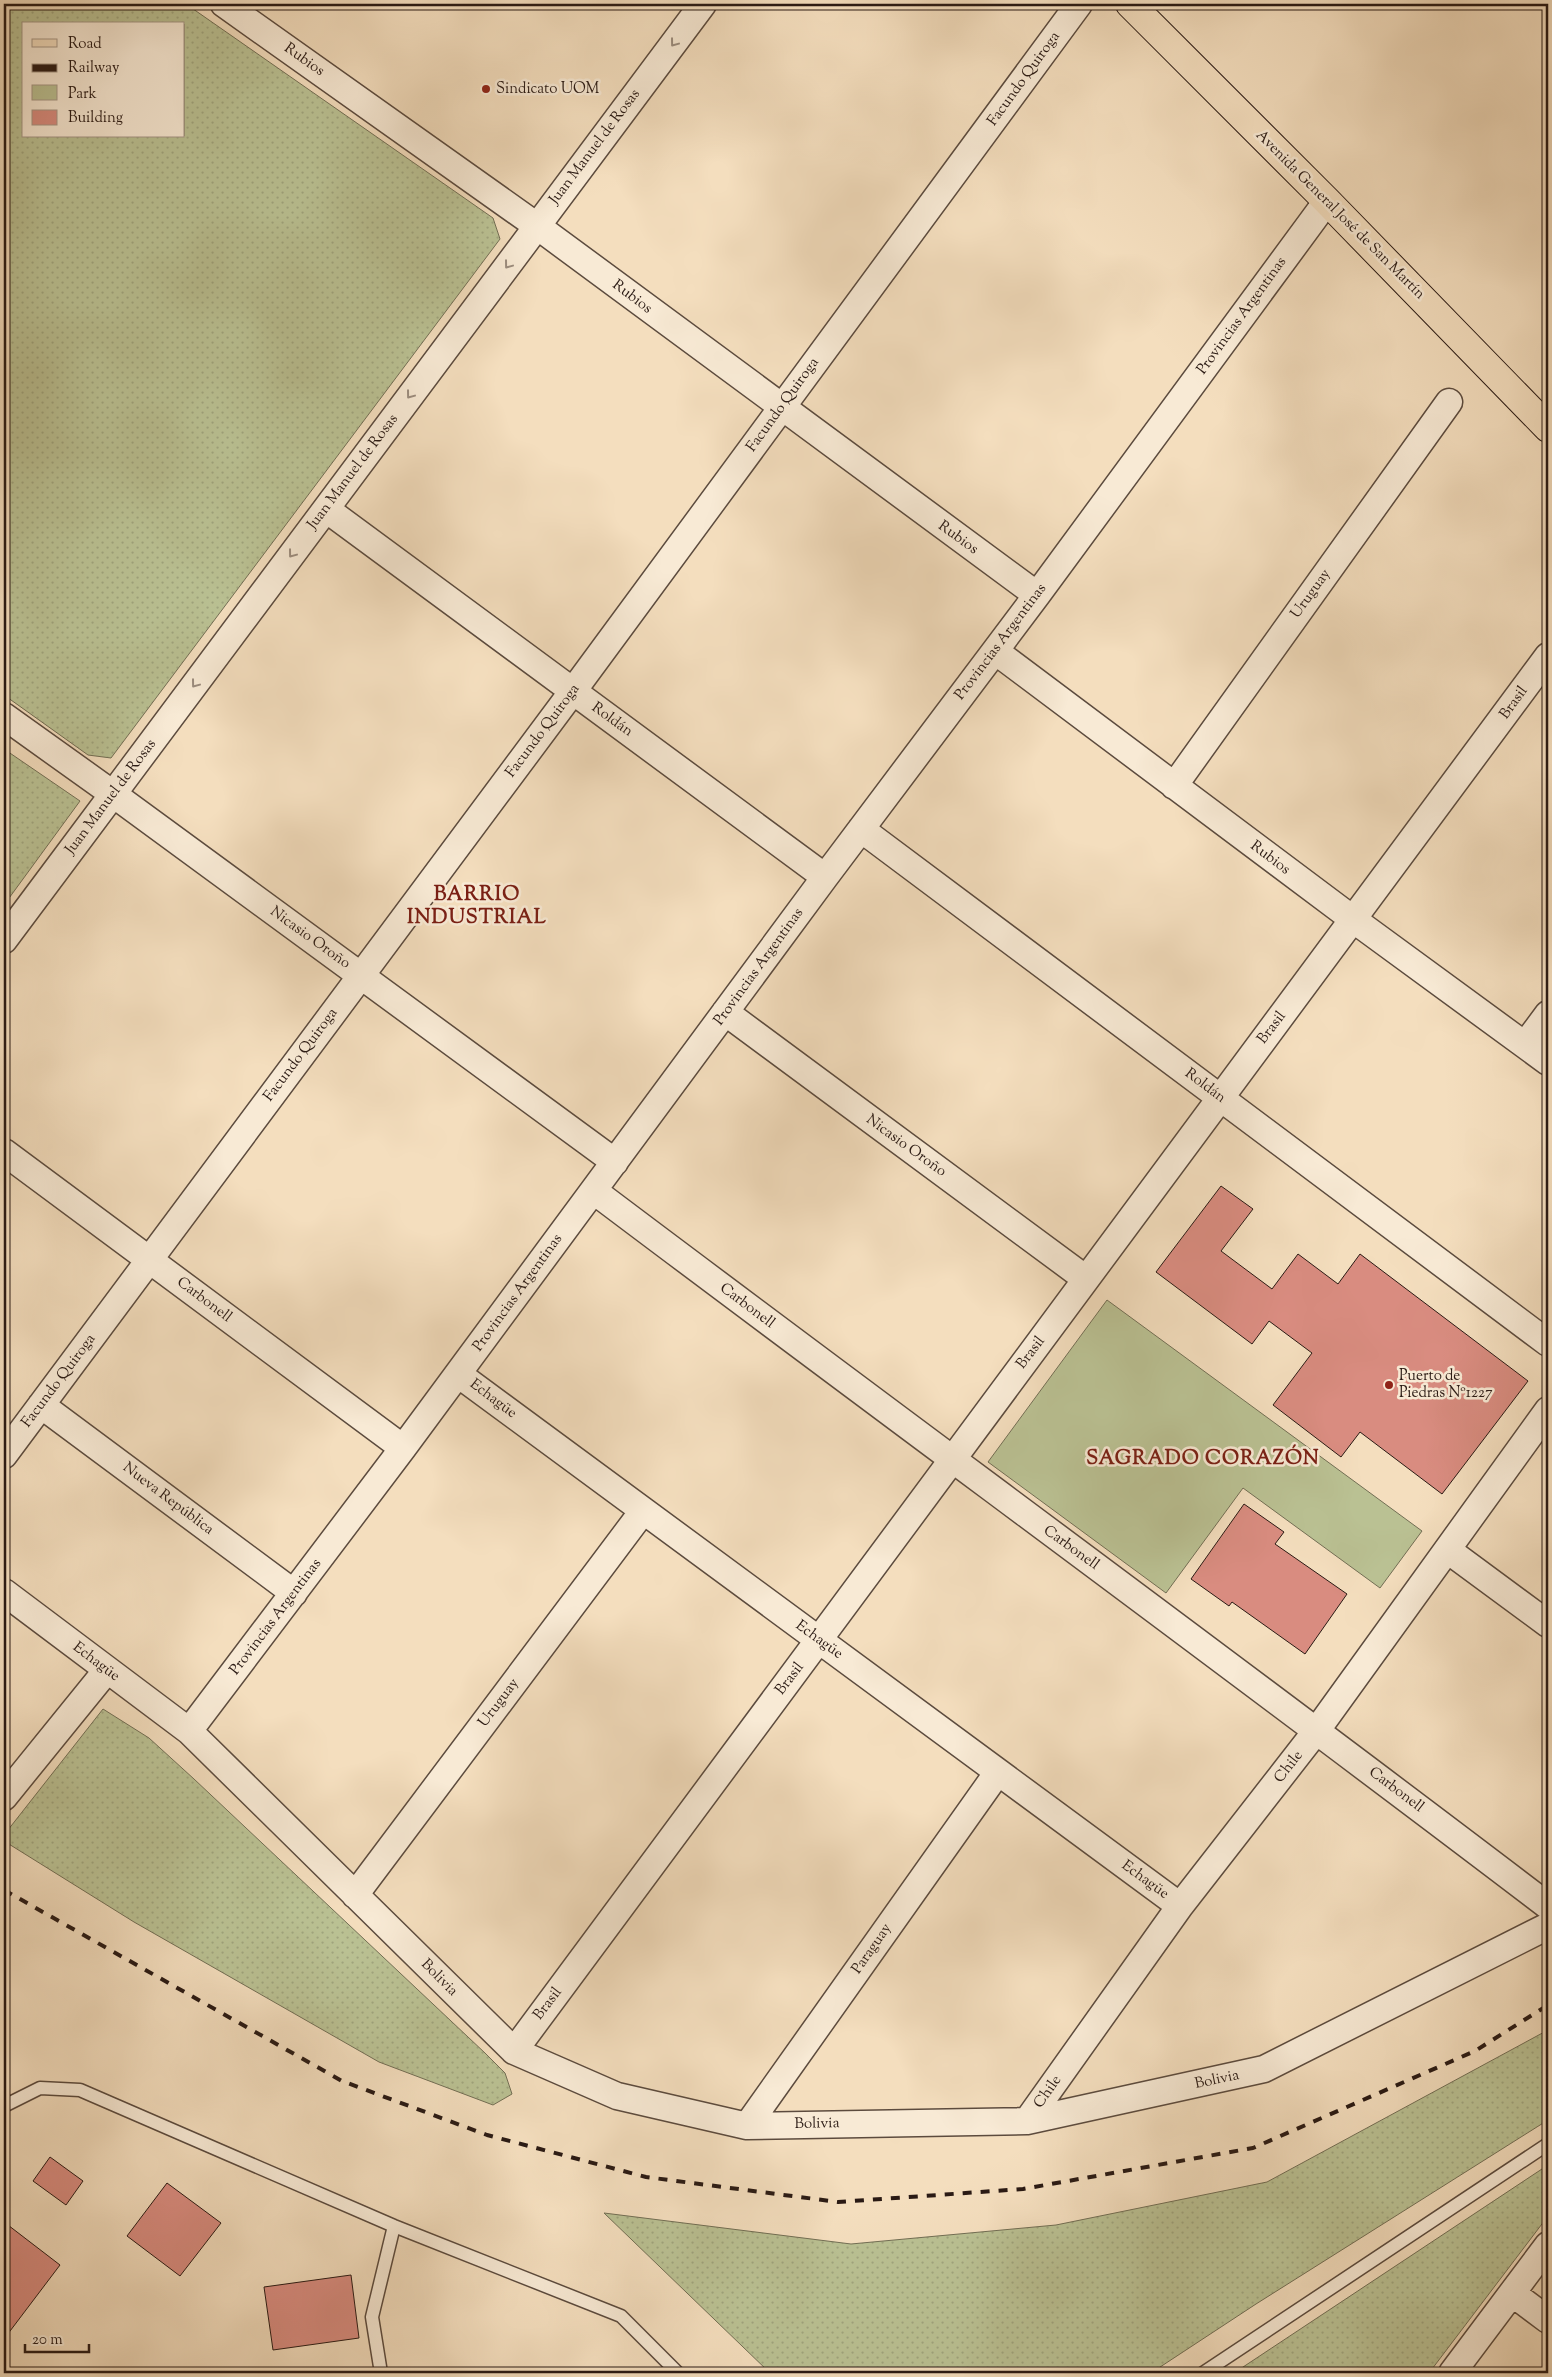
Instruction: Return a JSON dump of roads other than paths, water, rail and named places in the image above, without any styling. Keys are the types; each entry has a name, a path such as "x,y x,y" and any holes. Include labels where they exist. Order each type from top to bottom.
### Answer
{"main road":[{"name":"Avenida General José de San Martín","path":"1130,4 1327,201 1548,428"}],"street":[{"name":"Rubios","path":"224,4 537,226 1037,596"},
{"name":"Juan Manuel de Rosas","path":"4,940 703,4"},
{"name":"Facundo Quiroga","path":"4,1456 573,691 1079,4"},
{"name":"Provincias Argentinas","path":"189,1731 403,1448 825,877 1037,596 1327,201"},
{"name":"Uruguay","path":"1174,786 1449,402"},
{"name":"Roldán","path":"326,509 825,877"},
{"name":"Rubios","path":"995,651 1354,920 1548,1062"},
{"name":"Brasil","path":"514,2051 1548,656"},
{"name":"Nicasio Oroño","path":"4,716 615,1162"},
{"name":"Roldán","path":"861,829 1548,1343"},
{"name":"Nicasio Oroño","path":"725,1012 1086,1279"},
{"path":"1525,1045 1548,1014"},
{"name":"Carbonell","path":"4,1152 403,1448"},
{"name":"Carbonell","path":"594,1191 952,1460 1317,1730 1548,1906"},
{"name":"Echagüe","path":"458,1374 1180,1906"},
{"name":"Nueva República","path":"42,1405 294,1593"},
{"name":"Chile","path":"1027,2121 1180,1906 1317,1730 1449,1551 1548,1410"},
{"name":"Uruguay","path":"355,1895 643,1511"},
{"path":"1449,1551 1548,1624"},
{"name":"Echagüe","path":"4,1592 189,1731"},
{"path":"4,1797 107,1670"},
{"name":"Bolivia","path":"189,1731 514,2051 617,2096 747,2126 1027,2121 1264,2070 1548,1926"},
{"name":"Paraguay","path":"747,2126 998,1772"},
{"path":"1452,2373 1548,2244"},
{"path":"1512,2293 1548,2320"}],"lane":[{"path":"4,2106 40,2088 80,2090 394,2226 621,2316 678,2373"},
{"path":"1204,2373 1548,2144"},
{"path":"381,2373 372,2317 394,2226"}],"railway":[{"path":"4,1890 342,2081 487,2135 646,2177 838,2202 1023,2189 1253,2148 1475,2051 1548,2005"}],"place":[{"name":"Sindicato UOM","path":"486,89"},
{"name":"Puerto de Piedras Nº1227","path":"1389,1385"}],"district":[{"name":"BARRIO INDUSTRIAL","path":"477,906"},
{"name":"SAGRADO CORAZÓN","path":"1203,1459"}]}
